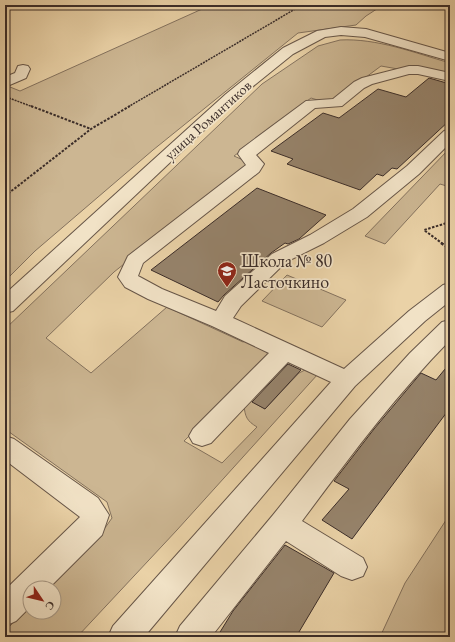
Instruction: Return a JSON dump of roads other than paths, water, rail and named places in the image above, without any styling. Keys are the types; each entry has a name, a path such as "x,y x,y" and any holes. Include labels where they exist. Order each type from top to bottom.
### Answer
{"street":[{"name":"улица Романтиков","path":"5,306 231,97 288,51 322,34 341,31 366,34 450,57"},
{"path":"5,83 21,75 23,69"},
{"path":"347,380 220,321 155,294 132,282 128,277 130,270 135,260 253,168 254,164 246,154 311,104 337,103 359,85 367,81 409,70 423,70 450,78"},
{"path":"220,321 234,301 279,258 317,239 360,212 413,170 450,134"},
{"path":"124,637 347,380 417,316 450,290"},
{"path":"191,637 283,524 359,426 418,359 450,327"},
{"path":"202,436 285,351"},
{"path":"5,446 88,506 95,515 92,526 5,611"},
{"path":"283,524 352,566"}],"place":[{"name":"Школа № 80 Ласточкино","path":"227,288"}]}
